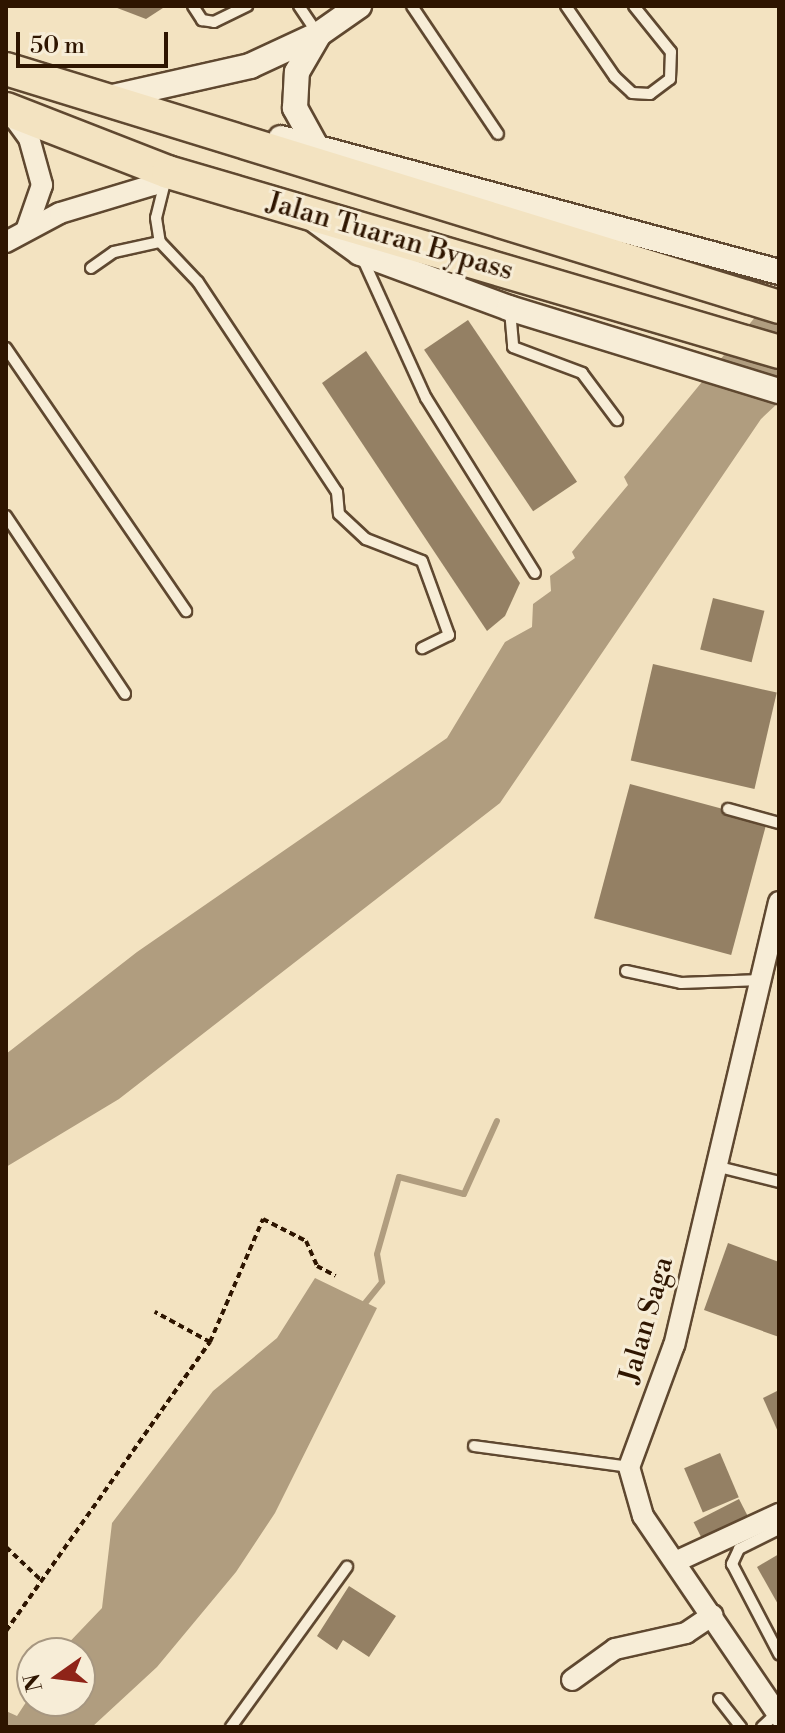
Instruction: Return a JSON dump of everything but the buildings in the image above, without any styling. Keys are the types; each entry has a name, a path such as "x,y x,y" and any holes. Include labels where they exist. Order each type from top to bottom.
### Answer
{"highway":[{"name":"Jalan Tuaran Bypass","path":"6,69 765,303"},
{"name":"Jalan Tuaran Bypass","path":"7,109 168,172 779,352"}],"street":[{"path":"99,100 250,66 319,34 359,6"},
{"path":"317,148 295,108 293,91 305,50 319,34"},
{"path":"99,100 207,119 779,272"},
{"path":"7,109 29,138 42,185 27,228"},
{"path":"6,242 27,228 153,185 168,172"},
{"path":"301,211 360,253 509,308 779,391"},
{"name":"Jalan Saga","path":"629,1467 674,1345 779,902"},
{"path":"629,1467 637,1504 773,1710"},
{"path":"675,1562 779,1514"},
{"path":"572,1680 615,1649 686,1633 713,1615"}],"lane":[{"path":"193,6 202,20 214,22 247,6"},
{"path":"299,6 319,34"},
{"path":"412,6 498,134"},
{"path":"566,6 615,77 632,93 650,94 670,79 671,52 634,6"},
{"path":"168,172 156,218 160,242 198,282 337,492 339,514 366,539 422,561 449,635 422,648"},
{"path":"91,268 114,252 160,242"},
{"path":"360,253 426,398 535,573"},
{"path":"509,308 513,347 582,373 617,420"},
{"path":"6,348 186,611"},
{"path":"6,516 125,694"},
{"path":"728,809 779,823"},
{"path":"626,971 681,983 761,980"},
{"path":"715,1166 779,1182"},
{"path":"474,1446 629,1467"},
{"path":"779,1529 739,1549 732,1564 779,1654"},
{"path":"231,1727 347,1567"},
{"path":"719,1699 741,1727"}],"path":[{"path":"6,1631 210,1342 263,1219 306,1241 317,1266 336,1276"},
{"path":"155,1312 210,1342"},
{"path":"6,1547 42,1581"}],"shaded area":[{"path":"779,288 779,402 761,419 500,803 119,1099 6,1167 6,1054 137,952 447,738 505,642 532,627 533,604 551,591 550,576 575,558 572,552 628,485 624,477"},
{"path":"315,1278 377,1308 275,1513 236,1572 157,1667 92,1727 6,1727 6,1711 16,1717 96,1717 96,1637 74,1637 102,1608 112,1523 213,1391 277,1338"}],"waterway":[{"path":"362,1307 382,1282 377,1254 399,1177 464,1194 497,1121"}]}
